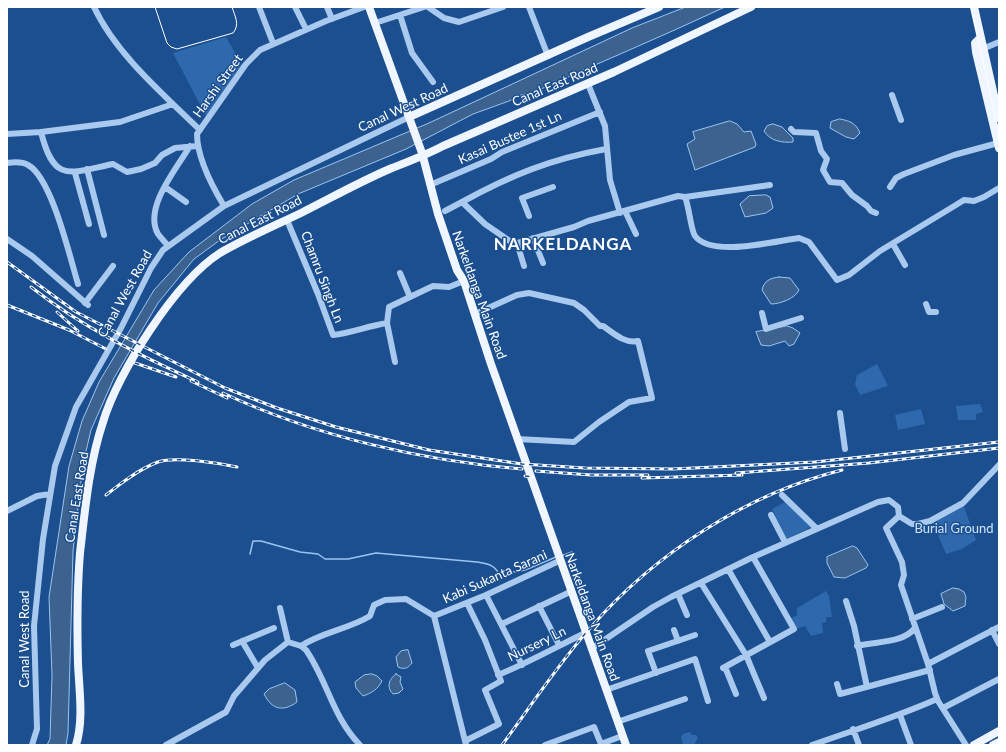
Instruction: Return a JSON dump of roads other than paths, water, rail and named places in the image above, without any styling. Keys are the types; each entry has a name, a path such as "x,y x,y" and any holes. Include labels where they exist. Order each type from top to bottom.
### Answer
{"main road":[{"path":"369,7 410,120"},
{"name":"Canal West Road","path":"410,120 588,37 659,7"},
{"name":"Canal East Road","path":"76,745 80,708 78,581 84,519 97,444 103,421 128,366 145,338 169,304 198,272 216,256 230,248 392,168 588,84 751,7"},
{"path":"974,7 980,38 979,50 998,146"},
{"path":"979,50 999,118"},
{"name":"Narkeldanga Main Road","path":"410,120 422,155 438,214 457,270 464,281 570,592 626,745"},
{"path":"974,745 999,731"},
{"path":"993,745 999,742"}],"street":[{"path":"94,7 101,23 127,56 200,130 193,146 165,187 154,209 158,234 168,246"},
{"path":"259,7 273,43"},
{"path":"295,7 306,29"},
{"path":"327,7 332,19"},
{"name":"Harshi Street","path":"200,130 246,64 260,50 306,29 364,7"},
{"path":"375,23 424,7"},
{"path":"428,7 444,18 459,22 503,7"},
{"path":"529,7 548,56"},
{"path":"400,14 412,53 433,82"},
{"path":"979,50 999,42"},
{"path":"588,84 605,126 610,180 622,212 636,234"},
{"path":"892,95 901,120"},
{"path":"7,134 41,132 120,122 173,104"},
{"name":"Kasai Bustee 1st Ln","path":"430,185 502,152 600,112"},
{"name":"Canal West Road","path":"32,745 37,729 34,626 37,584 55,466 76,407 121,328 151,268 163,250 224,206 410,120"},
{"path":"791,128 794,132 816,133 821,151 827,159 823,170 830,182 842,183 858,201 876,213"},
{"path":"41,132 46,150 51,160 61,170 69,173 113,164 127,172 141,169 157,162 163,154 183,146 193,146"},
{"path":"193,146 224,206"},
{"path":"890,187 896,178 904,174 954,155 998,146"},
{"path":"445,211 504,179 545,163 573,155 606,149"},
{"path":"7,162 28,164 35,170 52,201 78,284"},
{"path":"87,169 104,235"},
{"path":"75,172 89,224"},
{"path":"462,202 484,224 514,244 517,244 574,227 588,221 678,196 685,197 770,184"},
{"path":"165,187 186,202"},
{"path":"529,216 522,198 553,187"},
{"path":"685,197 690,211 692,230 694,235 700,241 719,247 799,238 809,242 837,280 849,275 880,251 964,200 974,201 999,188"},
{"name":"Chamru Singh Ln","path":"287,220 318,294 333,335 351,333 372,325 387,323"},
{"path":"534,238 544,263"},
{"path":"7,239 32,256 86,304 113,266"},
{"path":"517,244 524,266"},
{"path":"893,244 905,265"},
{"path":"400,273 410,297"},
{"path":"395,362 387,323 389,306 434,286 449,287 464,281"},
{"path":"475,314 517,295 529,293 542,294 574,303 584,310 600,326 603,326 617,336 631,343 638,341 652,398 629,402 599,422 574,442 517,439"},
{"path":"926,304 929,312 936,312"},
{"path":"762,313 766,329 801,318"},
{"path":"840,413 845,449"},
{"path":"591,649 653,607 678,594 785,542 884,500 889,500 894,503 898,507 900,516 912,524 932,520 963,503 999,465"},
{"path":"7,511 37,496 50,494"},
{"path":"782,495 816,528"},
{"path":"771,515 785,542"},
{"path":"900,516 886,528 902,562 904,575 900,585 929,667 937,699 966,745"},
{"path":"736,694 724,667 794,629 753,557"},
{"name":"Kabi Sukanta Sarani","path":"300,646 327,632 370,616 374,605 385,600 406,599 434,616 486,595 560,561"},
{"path":"728,569 770,642"},
{"path":"702,582 746,655 764,698"},
{"path":"502,624 570,592"},
{"path":"678,594 687,615"},
{"path":"486,595 522,665"},
{"path":"846,601 867,687"},
{"path":"434,616 466,743 499,724 485,690 501,681 485,640 467,603"},
{"path":"539,606 559,645"},
{"path":"912,618 942,607"},
{"path":"280,608 288,642"},
{"path":"837,684 840,694 929,667 999,627"},
{"path":"233,645 274,628"},
{"path":"857,646 902,637 912,632 915,628"},
{"path":"674,630 678,641"},
{"path":"992,630 999,644"},
{"name":"Nursery Ln","path":"498,675 522,665 585,633"},
{"path":"656,673 648,651 695,635"},
{"path":"242,642 258,668"},
{"path":"288,642 300,646 306,650 312,658 330,693 337,715 351,736 360,745"},
{"path":"166,745 226,712 234,696 258,668 280,647 288,642"},
{"path":"606,690 694,659 708,701"},
{"path":"943,708 999,679"},
{"path":"812,745 828,742 854,729 900,715 937,699"},
{"path":"617,722 685,700"},
{"path":"900,715 911,745"},
{"path":"545,745 594,726 597,744 601,744 622,736"},
{"path":"854,729 859,745"}],"waterway":[{"path":"250,554 253,541 261,541 300,552 318,554 325,559 348,559 376,553 477,562 492,566 500,577 504,577 508,573 525,570 556,557"},
{"path":"561,556 572,552"}],"tram line":[{"path":"155,7 167,43 171,47 177,49 233,33 237,24 232,7"},
{"path":"971,7 999,133"}],"railway":[{"path":"7,262 76,312 225,388 277,408 336,427 429,450 522,464 585,468 673,469 815,462 999,442"},
{"path":"31,287 91,328 198,382"},
{"path":"7,305 69,330 106,349"},
{"path":"57,312 78,331"},
{"path":"135,363 176,377"},
{"path":"191,381 227,398"},
{"path":"223,393 294,422 331,434 370,444 446,460 522,469"},
{"path":"736,473 869,463 999,448"},
{"path":"106,495 137,472 165,460 197,461 237,467"},
{"path":"502,745 556,670 579,641 617,600 644,575 674,551 705,530 738,511 771,494 842,470"},
{"path":"536,471 591,475 648,475"},
{"path":"642,478 742,475"},
{"path":"525,476 533,477"}],"district":[{"name":"NARKELDANGA","path":"563,245"}],"park label":[{"name":"Burial Ground","path":"954,529"}]}
